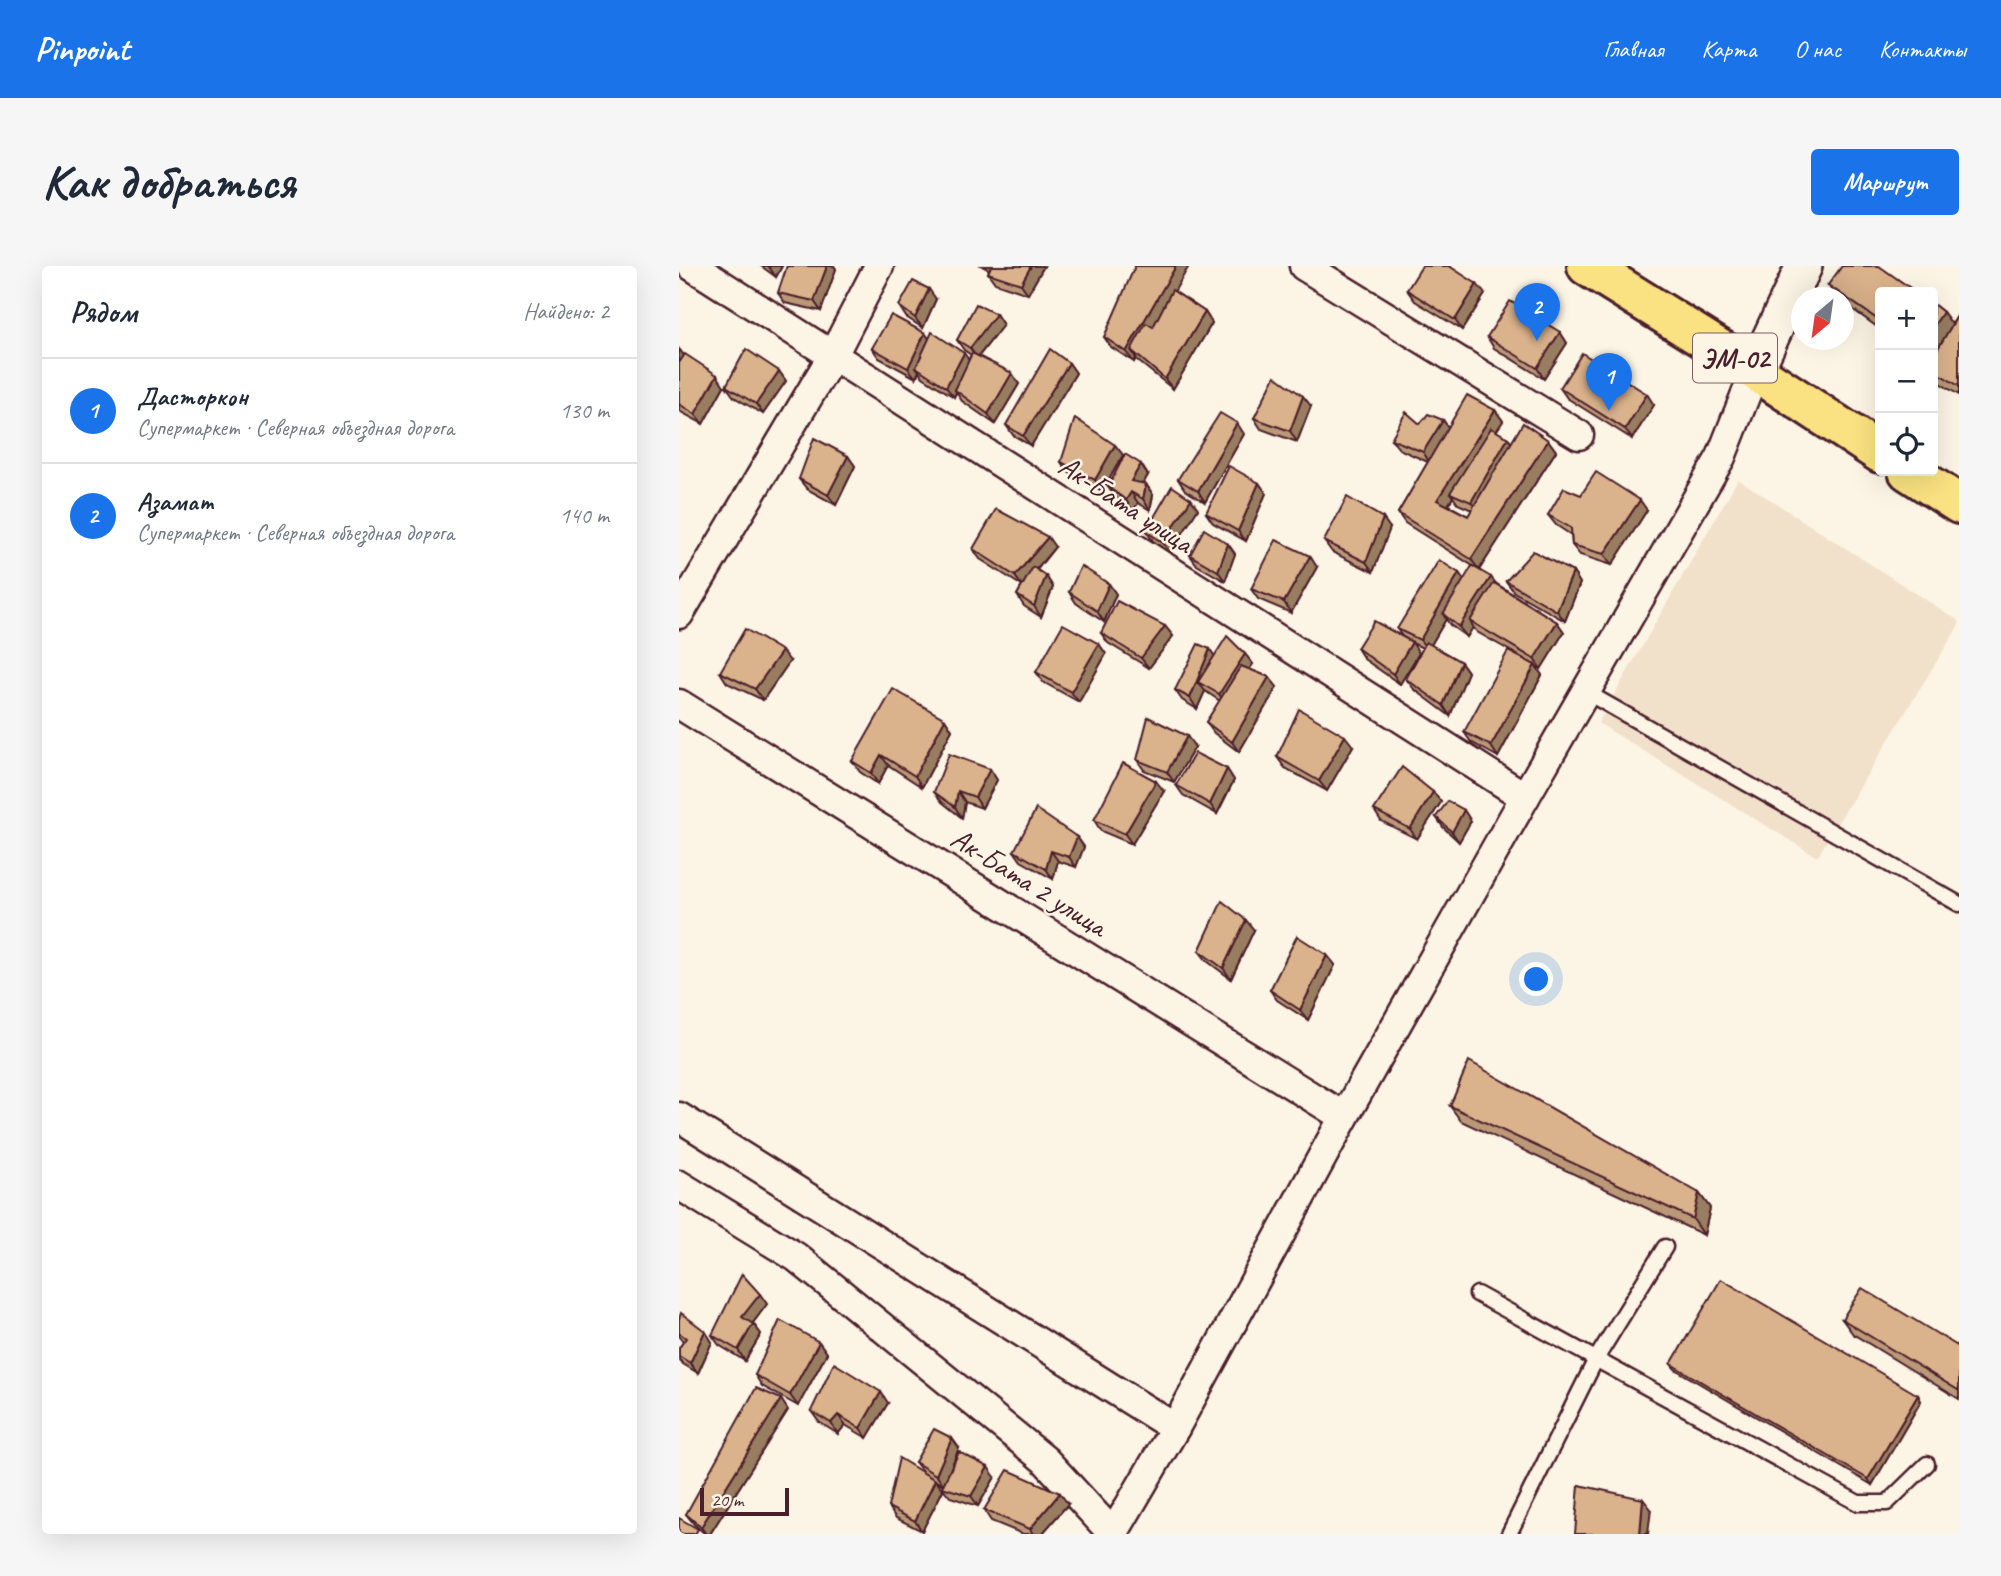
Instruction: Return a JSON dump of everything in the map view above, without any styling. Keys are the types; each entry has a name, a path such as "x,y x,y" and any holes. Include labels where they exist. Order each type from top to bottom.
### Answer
{"highway":[{"name":"ЭМ-02","path":"1587,266 1875,450"},
{"path":"1916,476 1959,504"}],"street":[{"name":"Ак-Бата улица","path":"692,266 1525,797"},
{"path":"679,614 833,355 879,266"},
{"path":"1304,266 1579,435"},
{"path":"679,1185 796,1257 1045,1460 1115,1533 1344,1117 1721,457 1755,371 1804,266"},
{"name":"Ак-Бата 2 улица","path":"679,704 1344,1117"},
{"path":"679,1117 1175,1428"}],"lane":[{"path":"1586,692 1959,904"},
{"path":"1509,1534 1597,1359 1665,1247"},
{"path":"1477,1294 1858,1503 1887,1503 1927,1464"}],"shaded area":[{"path":"1738,479 1959,621 1817,857 1598,723"}],"building":[{"path":"787,266 827,266 814,301 778,293"},
{"path":"991,266 1031,266 1021,284 988,273"},
{"path":"1135,266 1176,266 1126,352 1104,337"},
{"path":"1422,266 1449,266 1477,284 1455,320 1407,290"},
{"path":"1842,266 1879,266 1909,287 1875,287 1875,318 1854,303 1854,287 1828,285"},
{"path":"913,281 929,289 915,318 899,306"},
{"path":"1172,290 1205,312 1165,379 1131,350 1146,323 1153,327"},
{"path":"1510,301 1560,332 1537,368 1487,337"},
{"path":"976,304 996,314 970,348 957,340"},
{"path":"1959,313 1959,386 1938,373 1938,349"},
{"path":"891,315 925,333 908,368 872,348"},
{"path":"932,332 964,353 946,387 916,367"},
{"path":"746,349 779,371 756,404 726,386"},
{"path":"1050,349 1069,363 1023,436 1006,425"},
{"path":"972,353 1012,373 988,414 955,390"},
{"path":"1582,353 1647,394 1625,429 1560,388"},
{"path":"685,354 717,375 695,414 679,404 679,363"},
{"path":"1275,376 1303,396 1290,431 1254,418"},
{"path":"1467,395 1495,410 1437,500 1468,516 1523,423 1548,440 1471,559 1398,513"},
{"path":"1406,412 1420,424 1428,414 1443,420 1423,452 1391,439"},
{"path":"1220,413 1237,423 1198,491 1178,479"},
{"path":"1075,418 1115,445 1095,480 1061,462"},
{"path":"1491,428 1508,438 1471,502 1450,493"},
{"path":"814,438 848,456 828,495 799,479"},
{"path":"1125,454 1141,464 1131,481 1146,484 1143,499 1131,492 1126,500 1108,487"},
{"path":"1229,466 1259,483 1238,531 1206,513"},
{"path":"1596,472 1640,500 1604,554 1572,545 1571,528 1548,515 1564,488 1581,495"},
{"path":"1172,486 1191,499 1163,543 1146,531"},
{"path":"1347,497 1383,518 1366,562 1324,541"},
{"path":"996,509 1048,537 1015,576 973,549"},
{"path":"1204,529 1228,544 1218,571 1190,555"},
{"path":"1276,540 1310,556 1284,602 1251,589"},
{"path":"1533,551 1573,572 1557,611 1506,581"},
{"path":"1439,560 1459,573 1420,640 1397,629"},
{"path":"1081,566 1109,584 1097,611 1069,592"},
{"path":"1472,566 1491,577 1459,627 1443,614"},
{"path":"1033,567 1046,576 1034,606 1017,595"},
{"path":"1494,583 1557,622 1534,659 1470,621"},
{"path":"1117,601 1165,626 1141,658 1101,633"},
{"path":"1374,621 1412,642 1393,674 1357,648"},
{"path":"1063,624 1099,644 1071,692 1036,672"},
{"path":"745,629 782,651 755,689 720,672"},
{"path":"1227,636 1245,654 1219,694 1198,682"},
{"path":"1426,642 1461,662 1443,705 1406,679"},
{"path":"1198,644 1210,649 1190,698 1175,690"},
{"path":"1508,651 1535,665 1491,746 1464,732"},
{"path":"1241,666 1269,677 1232,742 1206,722"},
{"path":"893,689 945,719 915,776 881,755 871,773 852,761"},
{"path":"1299,709 1345,736 1319,781 1277,757"},
{"path":"1148,717 1187,736 1167,772 1137,760"},
{"path":"1195,753 1227,769 1210,804 1176,785"},
{"path":"949,754 990,769 975,797 958,791 955,807 934,792"},
{"path":"1123,763 1156,781 1125,834 1094,820"},
{"path":"1402,767 1433,792 1410,829 1374,810"},
{"path":"1448,801 1464,810 1452,832 1436,817"},
{"path":"1036,809 1077,837 1069,857 1051,851 1046,869 1014,851"},
{"path":"1222,901 1246,920 1223,968 1199,951"},
{"path":"1297,936 1327,955 1300,1010 1270,990"},
{"path":"1469,1061 1699,1193 1693,1219 1450,1106"},
{"path":"742,1274 760,1294 742,1317 753,1324 738,1350 712,1335"},
{"path":"1721,1279 1918,1395 1868,1479 1671,1364"},
{"path":"1862,1288 1959,1347 1958,1390 1842,1319"},
{"path":"681,1313 705,1331 690,1363 679,1356 679,1348 686,1338 679,1333"},
{"path":"780,1320 819,1342 790,1395 755,1375"},
{"path":"834,1363 881,1392 860,1428 838,1415 831,1423 811,1411"},
{"path":"756,1388 781,1399 701,1527 686,1514"},
{"path":"934,1429 952,1438 936,1475 915,1462"},
{"path":"959,1452 988,1467 971,1496 942,1487"},
{"path":"899,1458 935,1480 915,1521 888,1507"},
{"path":"1008,1470 1060,1493 1030,1529 984,1510"},
{"path":"1579,1485 1643,1499 1640,1534 1575,1534"},
{"path":"679,1518 698,1529 695,1534 679,1534"}],"place":[{"name":"Азамат","path":"1537,341"},
{"name":"Дасторкон","path":"1609,411"}]}
